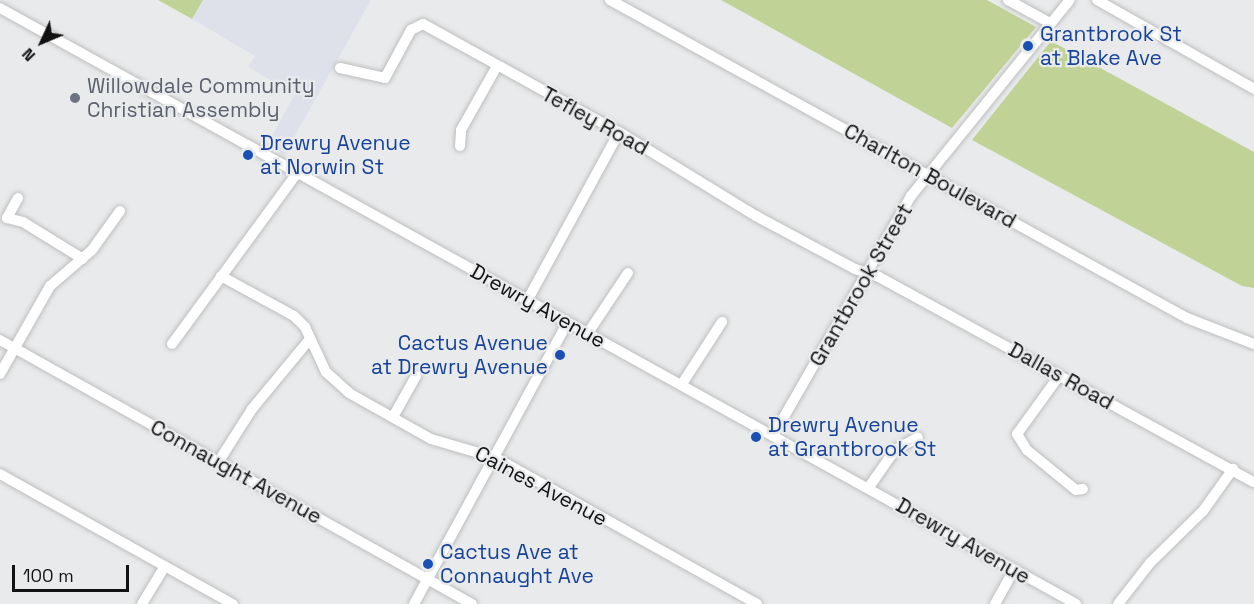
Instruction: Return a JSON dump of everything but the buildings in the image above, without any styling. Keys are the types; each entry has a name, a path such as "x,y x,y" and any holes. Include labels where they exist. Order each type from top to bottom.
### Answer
{"street":[{"name":"Charlton Boulevard","path":"610,0 1187,318 1254,344"},
{"path":"1008,0 1050,23"},
{"name":"Grantbrook Street","path":"773,436 889,231 1070,0"},
{"path":"1096,0 1254,89"},
{"name":"Drewry Avenue","path":"0,8 1076,604"},
{"name":"Tefley Road","path":"340,68 385,78 411,30 423,24 619,132 756,216 867,273"},
{"path":"460,146 461,130 497,66"},
{"path":"527,301 619,132"},
{"path":"171,344 298,172"},
{"path":"18,198 7,218 24,222 83,259"},
{"path":"0,374 50,286 83,259 120,211"},
{"path":"588,333 628,273"},
{"name":"Dallas Road","path":"867,273 1254,482"},
{"name":"Caines Avenue","path":"221,276 294,316 305,327 317,359 336,383 439,442 496,458 757,604"},
{"path":"414,604 496,458 568,322"},
{"path":"682,384 722,322"},
{"name":"Connaught Avenue","path":"0,340 472,604"},
{"path":"219,462 252,409 309,340"},
{"path":"393,417 416,376"},
{"path":"1059,376 1017,434 1027,450 1076,490 1083,489"},
{"path":"869,488 895,450 918,437"},
{"path":"1119,604 1150,563 1203,511 1233,469"},
{"path":"0,474 233,604"},
{"path":"142,604 165,566"},
{"path":"995,604 1014,570"}],"shaded area":[{"path":"203,0 371,0 284,155 267,145 295,94 248,67 255,56 192,19"}],"green space":[{"path":"158,0 203,0 192,19"},
{"path":"721,0 987,0 1036,27 952,128"},
{"path":"1051,41 1254,152 1254,288 1242,286 972,140"}],"place":[{"name":"Grantbrook St at Blake Ave","path":"1028,46"},
{"name":"Willowdale Community Christian Assembly","path":"75,98"},
{"name":"Drewry Avenue at Norwin St","path":"248,155"},
{"name":"Cactus Avenue at Drewry Avenue","path":"560,355"},
{"name":"Drewry Avenue at Grantbrook St","path":"756,437"},
{"name":"Cactus Ave at Connaught Ave","path":"428,564"}]}
